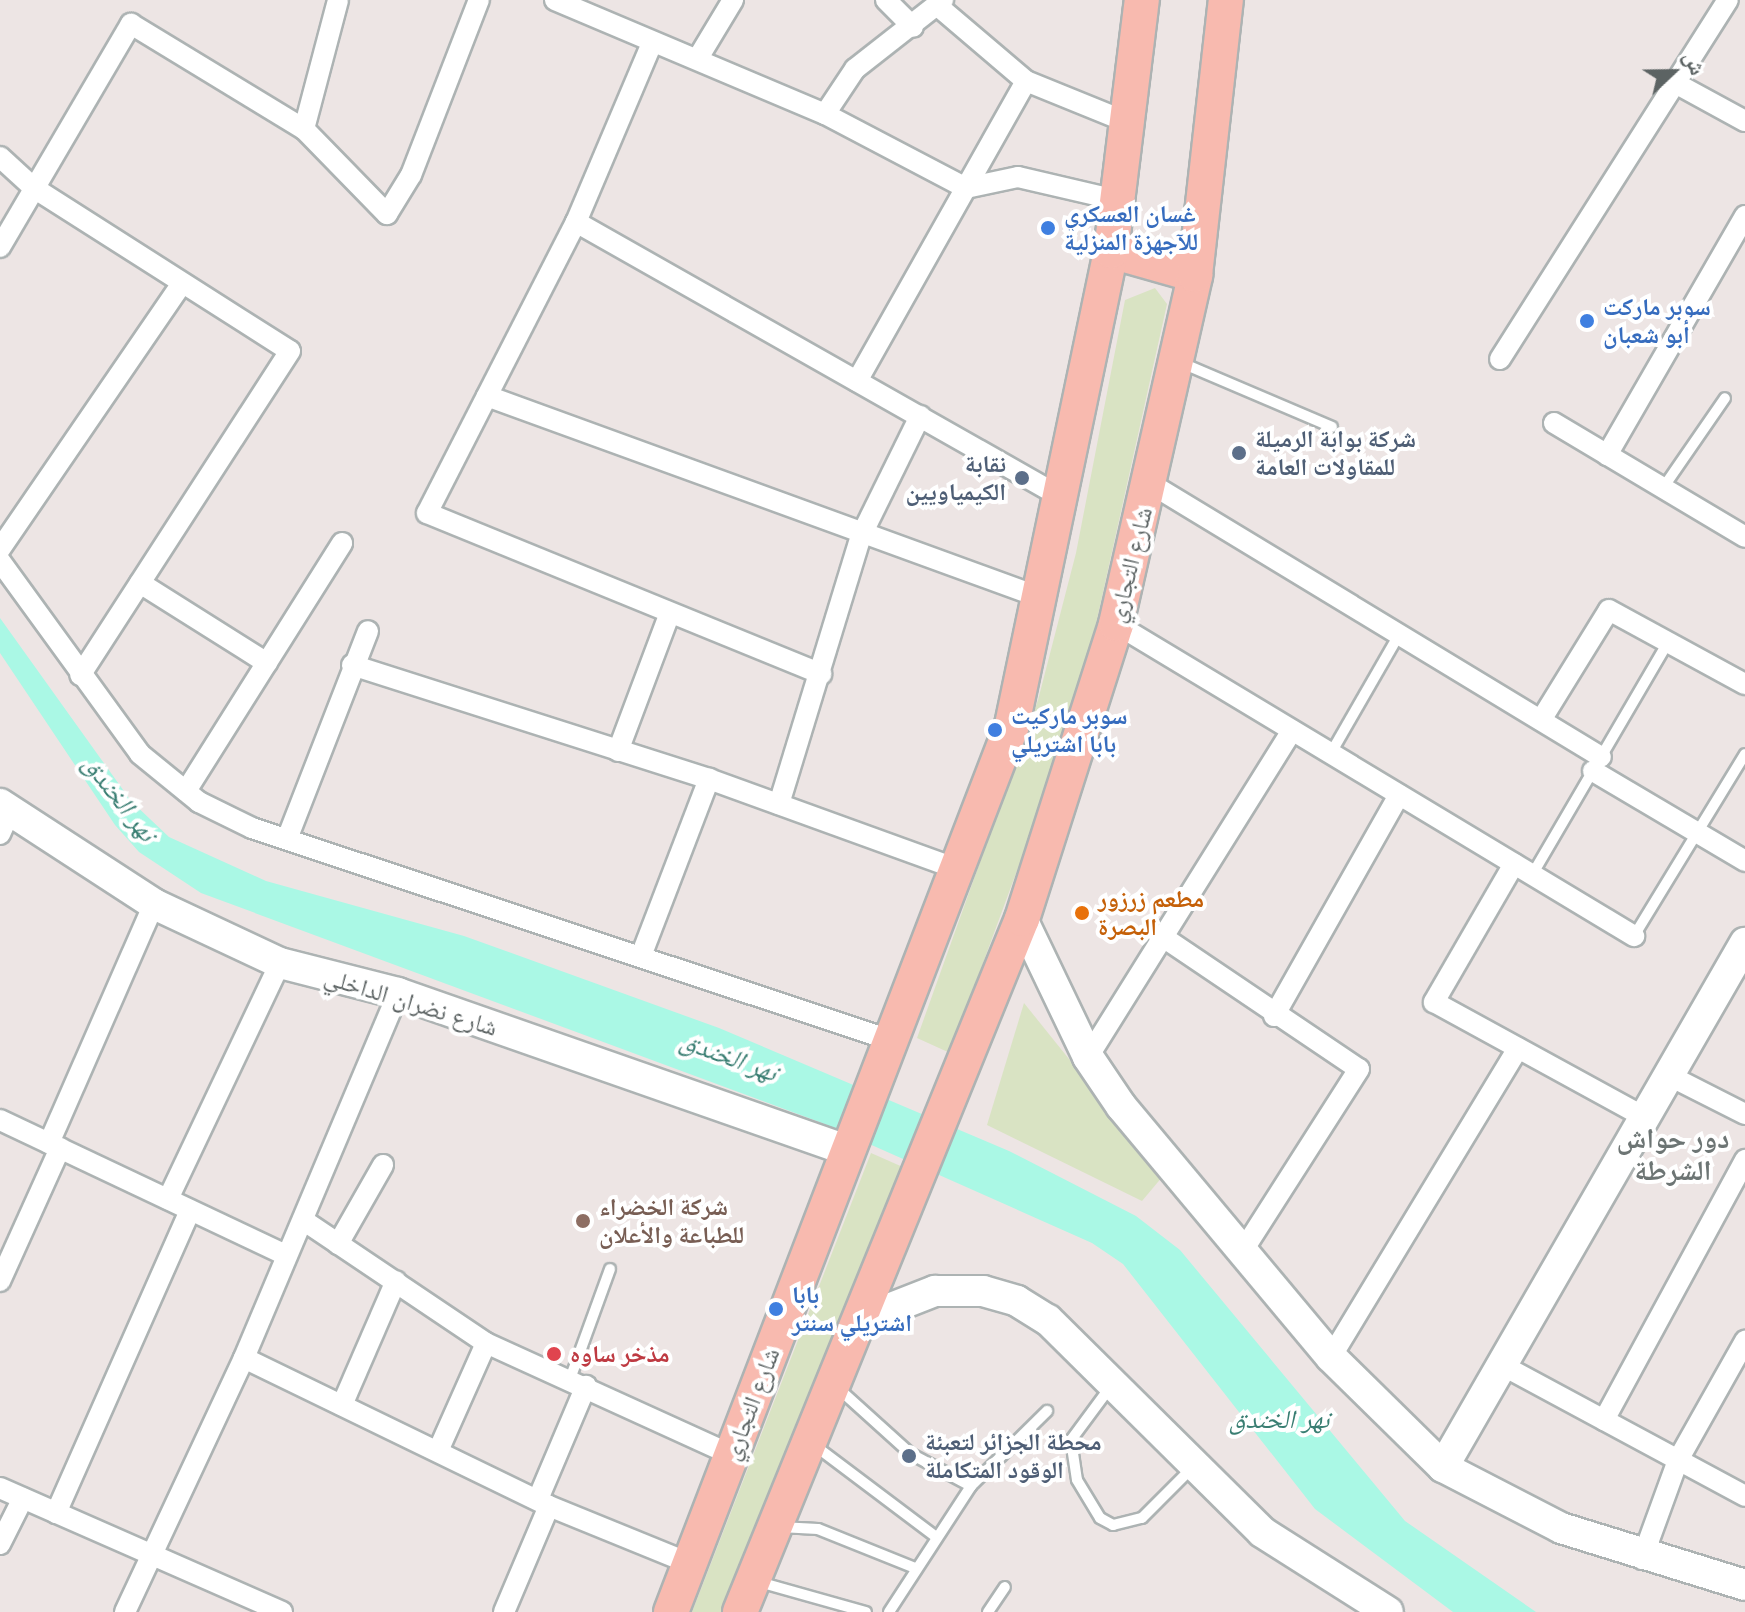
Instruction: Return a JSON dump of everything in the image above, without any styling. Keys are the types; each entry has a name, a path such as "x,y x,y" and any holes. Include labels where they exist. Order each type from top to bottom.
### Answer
{"main road":[{"path":"890,1040 960,870 1012,725 1063,498 1111,251 1142,0"},
{"name":"شارع التجاري","path":"858,1321 1022,919 1116,624 1151,484 1195,275 1226,0"},
{"path":"1111,251 1195,275"},
{"name":"شارع نضران الداخلي","path":"3,817 154,904 280,963 398,993 846,1150"},
{"path":"1022,919 1088,1057 1331,1357 1443,1467 1486,1495 1642,1559 1745,1585"},
{"path":"1443,1467 1642,1116 1745,943"},
{"name":"شارع التجاري","path":"671,1612 890,1040"},
{"path":"740,1612 858,1321 935,1291 983,1291 1048,1320 1262,1532 1379,1609"}],"street":[{"path":"304,129 338,0"},
{"path":"0,247 131,24 304,129 387,214 411,175 479,0"},
{"path":"555,0 825,114 966,188 1018,177 1117,200"},
{"path":"698,58 733,0"},
{"path":"886,0 913,27"},
{"path":"1500,359 1728,0"},
{"path":"825,114 855,69 941,4 1026,81 1127,122"},
{"path":"652,43 576,222 427,513 669,615 821,674"},
{"path":"857,381 1026,81"},
{"path":"1677,84 1745,121"},
{"path":"0,157 34,188 290,351 80,675"},
{"path":"1607,455 1745,216"},
{"path":"576,222 1063,498"},
{"path":"0,549 182,283"},
{"path":"487,396 861,536 1042,598"},
{"path":"779,804 861,536 920,416"},
{"path":"1554,423 1745,537"},
{"path":"1151,484 1541,720 1597,764 1697,833 1745,861"},
{"path":"186,791 342,543"},
{"path":"0,561 140,754 186,791 287,839 890,1040"},
{"path":"140,583 267,663"},
{"path":"1541,720 1609,610 1745,684"},
{"path":"618,751 669,615"},
{"path":"1116,624 1634,936"},
{"path":"287,839 352,665 368,631"},
{"path":"352,665 709,779 960,870"},
{"path":"1088,1057 1292,730"},
{"path":"641,956 709,779"},
{"path":"1274,1016 1399,795"},
{"path":"1523,869 1434,1002 1642,1116"},
{"path":"0,1281 154,904"},
{"path":"1163,937 1274,1016 1359,1069 1244,1249"},
{"path":"168,1199 280,963"},
{"path":"125,1612 244,1358 398,993"},
{"path":"1331,1357 1518,1048"},
{"path":"1668,1075 1745,1114"},
{"path":"0,1120 286,1255"},
{"path":"1604,1420 1745,1160"},
{"path":"338,1244 383,1165"},
{"path":"56,1513 190,1210"},
{"path":"303,1220 486,1343 732,1455"},
{"path":"342,1405 396,1281"},
{"path":"1642,1559 1678,1460 1745,1341"},
{"path":"438,1451 486,1343"},
{"path":"244,1358 544,1502 691,1564"},
{"path":"1500,1364 1745,1496"},
{"path":"504,1612 544,1502 578,1383"},
{"path":"0,1488 279,1611"},
{"path":"0,1544 23,1498"}],"lane":[{"path":"1177,361 1332,427"},
{"path":"1663,488 1725,398"},
{"path":"1331,753 1400,633"},
{"path":"1523,869 1597,764 1668,642"},
{"path":"1634,936 1745,754"},
{"path":"578,1383 610,1269"},
{"path":"833,1382 892,1440 971,1486"},
{"path":"1112,1385 1071,1440 1077,1480 1100,1518 1113,1525 1142,1518 1195,1465"},
{"path":"889,1612 971,1486 1047,1411"},
{"path":"810,1440 843,1473 936,1537"},
{"path":"775,1528 818,1529 915,1568"},
{"path":"753,1580 866,1612"},
{"path":"988,1612 1005,1587"}],"shaded area":[{"path":"1155,288 1167,304 1096,624 1041,805 950,1053 917,1038 1038,700 1076,553 1125,300"},
{"path":"1024,1003 1163,1176 1142,1201 987,1125"},
{"path":"871,1153 905,1168 730,1612 692,1612"}],"water":[{"name":"نهر الخندق","path":"0,618 131,801 169,837 266,881 464,936 719,1028 1009,1151 1136,1216 1180,1250 1405,1521 1536,1612 1453,1612 1315,1509 1123,1264 1092,1243 822,1123 201,893 139,852 115,825 0,653"}],"place":[{"name":"غسان العسكري للآجهزة المنزلية","path":"1048,228"},
{"name":"سوبر ماركت أبو شعبان","path":"1587,321"},
{"name":"شركة بوابة الرميلة للمقاولات العامة","path":"1239,453"},
{"name":"نقابة الكيمياويين","path":"1022,478"},
{"name":"سوبر ماركيت بابا اشتريلي","path":"995,730"},
{"name":"مطعم زرزور البصرة","path":"1082,913"},
{"name":"شركة الخضراء للطباعة والأعلان","path":"583,1221"},
{"name":"بابا اشتريلي سنتر","path":"776,1309"},
{"name":"مذخر ساوه","path":"554,1354"},
{"name":"محطة الجزائر لتعبئة الوقود المتكاملة","path":"909,1456"}],"district":[{"name":"دور حواش الشرطة","path":"1673,1154"}]}
